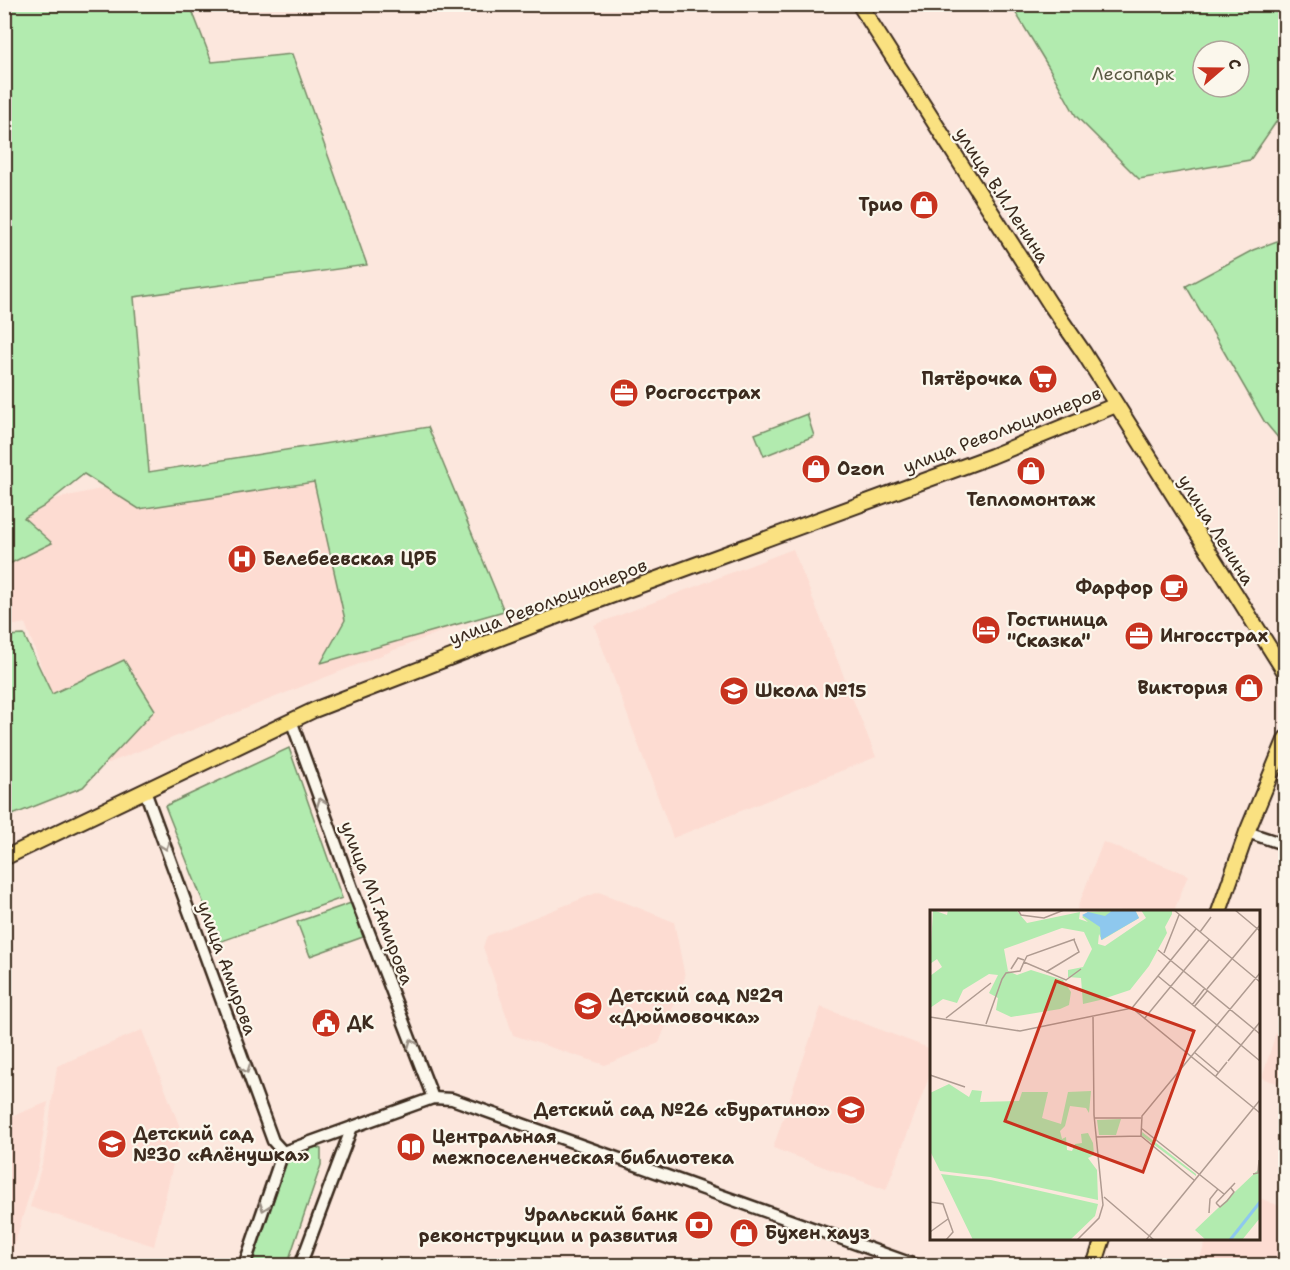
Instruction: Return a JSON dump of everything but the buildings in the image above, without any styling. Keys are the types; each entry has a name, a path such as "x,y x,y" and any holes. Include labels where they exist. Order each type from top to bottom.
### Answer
{"main road":[{"name":"улица В.И.Ленина","path":"859,4 1116,405"},
{"name":"улица Ленина","path":"1116,405 1286,674"},
{"name":"улица Революционеров","path":"4,858 291,720 578,608 992,456 1116,405"},
{"path":"1220,910 1247,832 1286,738"},
{"path":"1094,1266 1103,1240"}],"street":[{"name":"улица М.Г.Амирова","path":"291,720 353,891 433,1098"},
{"name":"улица Амирова","path":"145,791 273,1141 284,1152"},
{"path":"1247,832 1286,845"},
{"path":"244,1266 284,1152 433,1098 452,1099 918,1266"},
{"path":"301,1263 352,1127"}],"shaded area":[{"name":"Белебеевская ЦРБ","path":"428,430 498,609 81,774 25,623 5,627 4,510 123,484"},
{"name":"Школа №15","path":"793,549 876,757 673,838 594,625"},
{"path":"1103,842 1188,875 1174,910 1077,909"},
{"name":"Детский сад №29 «Дюймовочка»","path":"599,892 674,922 685,977 659,1043 605,1065 513,1035 483,947 487,936"},
{"path":"1285,1004 1285,1086 1262,1078"},
{"name":"Детский сад №26 «Буратино»","path":"821,1007 930,1049 930,1075 886,1190 773,1148"},
{"name":"Детский сад №30 «Алёнушка»","path":"142,1030 181,1130 154,1246 30,1207 44,1157 57,1066"},
{"path":"48,1102 39,1163 8,1265 5,1265 5,1119"},
{"path":"1260,1198 1285,1208 1285,1265 1197,1265 1207,1240 1260,1240"}],"green space":[{"path":"4,5 190,5 212,62 292,54 367,265 134,297 149,472 428,427 504,611 321,663 345,620 314,482 139,509 84,474 43,507 24,518 52,543 5,566"},
{"name":"Лесопарк","path":"1011,5 1285,5 1285,109 1250,160 1139,179 1076,116"},
{"path":"1286,238 1285,446 1264,421 1186,286 1253,250"},
{"path":"807,414 814,436 764,456 755,434"},
{"path":"24,635 52,694 124,660 155,710 83,787 5,818 5,636"},
{"path":"289,748 342,898 219,942 165,806"},
{"path":"351,903 363,937 310,956 297,922"},
{"path":"307,1143 321,1149 321,1165 287,1265 251,1266 290,1153"}],"place":[{"name":"Трио","path":"924,205"},
{"name":"Пятёрочка","path":"1043,379"},
{"name":"Росгосстрах","path":"624,393"},
{"name":"Ozon","path":"816,469"},
{"name":"Тепломонтаж","path":"1031,471"},
{"name":"Белебеевская ЦРБ","path":"242,559"},
{"name":"Фарфор","path":"1174,588"},
{"name":"Гостиница \"Сказка\"","path":"986,630"},
{"name":"Ингосстрах","path":"1139,636"},
{"name":"Виктория","path":"1249,688"},
{"name":"Школа №15","path":"734,691"},
{"name":"Детский сад №29 «Дюймовочка»","path":"588,1006"},
{"name":"ДК","path":"326,1023"},
{"name":"Детский сад №26 «Буратино»","path":"851,1110"},
{"name":"Детский сад №30 «Алёнушка»","path":"112,1144"},
{"name":"Центральная межпоселенческая библиотека","path":"411,1147"},
{"name":"Уральский банк реконструкции и развития","path":"699,1225"},
{"name":"Бухен хауз","path":"744,1233"}]}
